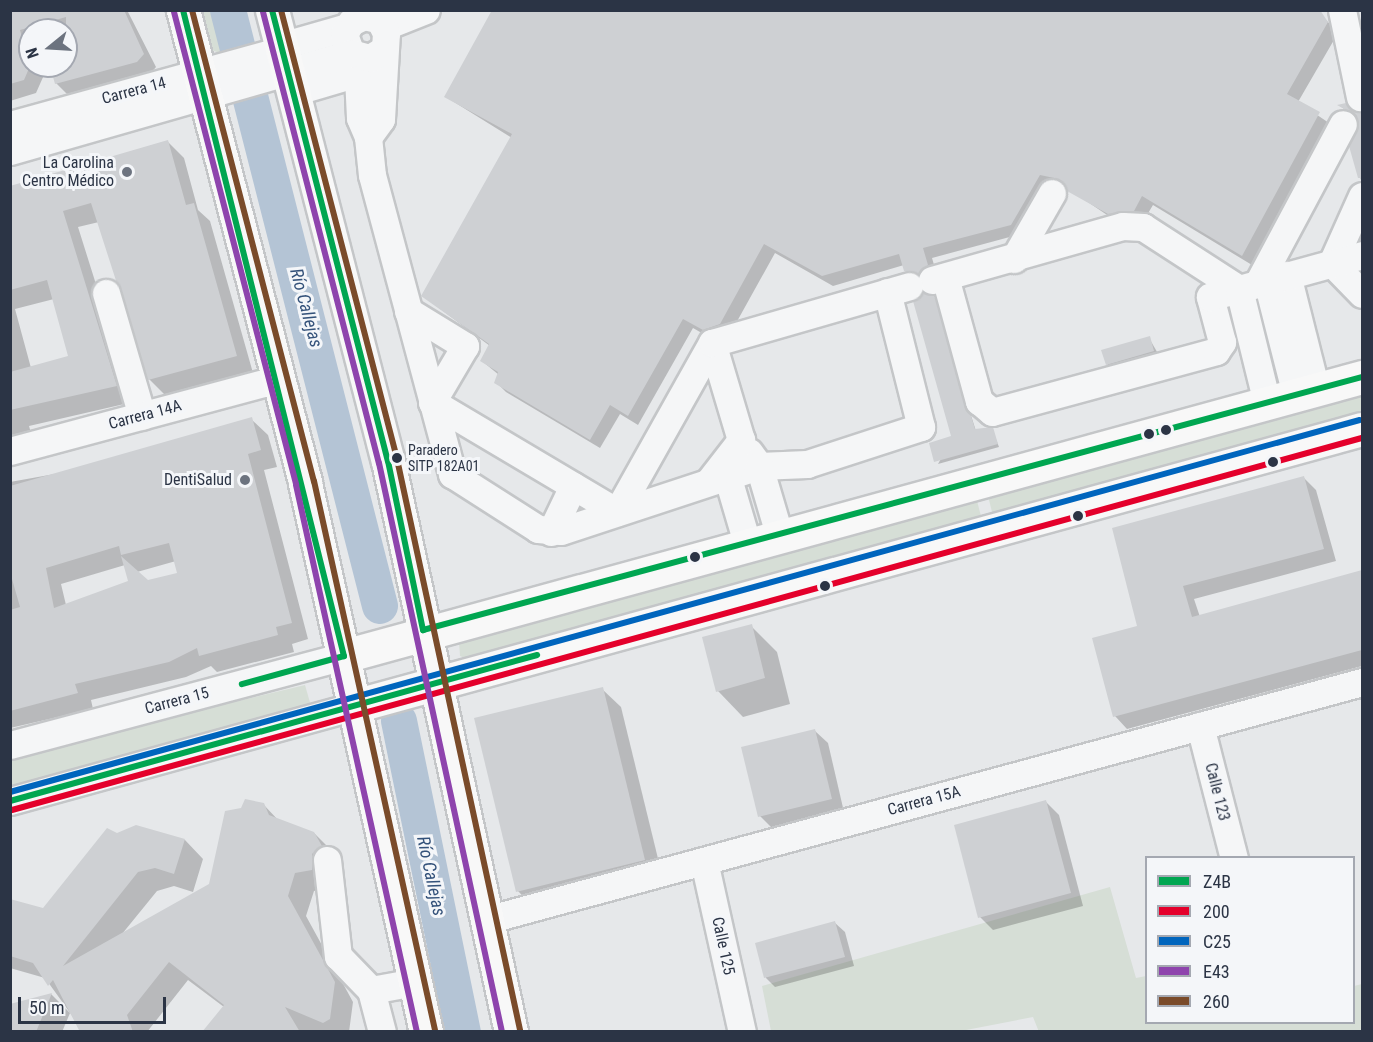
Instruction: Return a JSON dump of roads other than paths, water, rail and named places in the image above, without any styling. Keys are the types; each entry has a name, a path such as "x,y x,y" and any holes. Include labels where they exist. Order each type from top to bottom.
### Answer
{"main road":[{"path":"183,10 211,82 344,656 426,1032"},
{"path":"272,10 278,66 388,461 511,1032"},
{"path":"344,656 423,630 1362,377"},
{"path":"354,706 1362,429"}],"street":[{"path":"278,66 363,48 426,10"},
{"path":"1342,10 1360,98"},
{"path":"278,66 363,48"},
{"path":"363,48 381,119 368,137 374,184 452,474 466,488 551,532 719,477 759,466 807,464 921,427 918,284"},
{"name":"Carrera 14","path":"17,136 211,82 278,66"},
{"path":"1293,396 1263,282 1343,124"},
{"path":"1014,259 1052,193"},
{"path":"1332,263 1362,196"},
{"path":"616,512 712,343 918,284 1137,226 1263,282"},
{"path":"918,284 979,401 992,412 1216,351 1222,342 1209,297 1362,255"},
{"path":"1332,263 1362,294"},
{"path":"1263,282 1293,396"},
{"path":"106,293 142,416"},
{"path":"408,311 465,346 432,402"},
{"path":"712,343 741,440 759,466 779,534"},
{"name":"Carrera 14A","path":"10,451 279,379"},
{"path":"432,402 616,512"},
{"path":"452,474 478,429"},
{"path":"739,545 719,477 741,440"},
{"path":"551,532 573,486"},
{"name":"Carrera 15","path":"10,746 344,656"},
{"name":"Carrera 15A","path":"486,920 638,871 704,861 1362,682"},
{"path":"10,801 354,706"},
{"name":"Calle 123","path":"1200,726 1233,856"},
{"path":"327,860 338,956 371,990 382,1032"},
{"name":"Calle 125","path":"704,861 742,1032"},
{"path":"371,990 415,982"}],"waterway":[{"name":"Río Callejas","path":"228,10 380,606"},
{"name":"Río Callejas","path":"399,721 463,1032"}],"place":[{"name":"La Carolina Centro Médico","path":"127,172"},
{"name":"Paradero SITP 182A01","path":"397,458"},
{"name":"DentiSalud","path":"245,480"}]}
